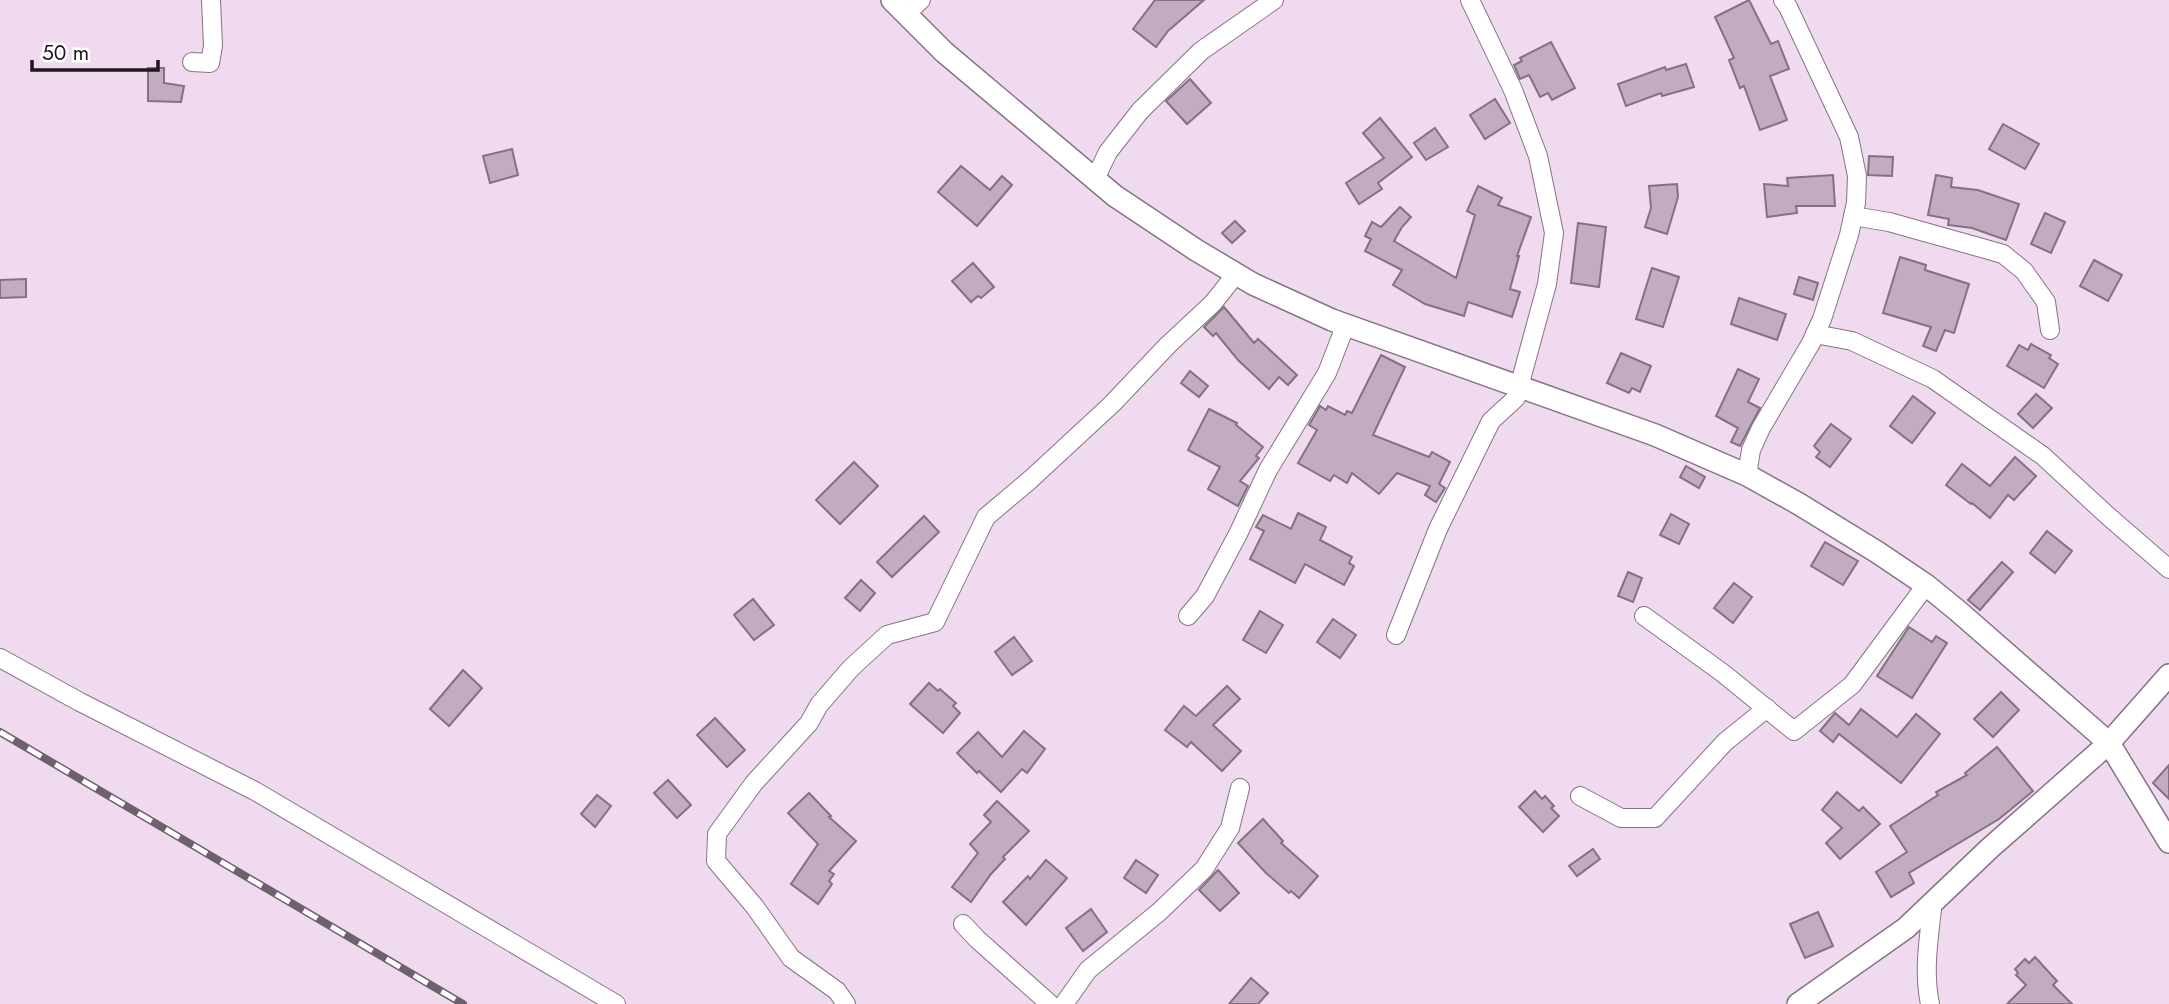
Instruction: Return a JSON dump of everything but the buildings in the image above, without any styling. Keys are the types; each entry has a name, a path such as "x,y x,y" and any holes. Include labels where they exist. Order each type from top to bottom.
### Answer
{"street":[{"path":"192,62 210,63 213,46 211,0"},
{"path":"1095,180 1108,152 1140,111 1201,51 1275,0"},
{"path":"1396,635 1438,529 1491,421 1516,398 1548,284 1554,233 1538,156 1513,90 1470,0"},
{"path":"1747,475 1751,450 1761,428 1815,334 1856,203 1857,176 1849,137 1783,0"},
{"path":"906,5 944,52 1095,180 1145,217 1236,274 1287,300 1346,324 1655,435 1747,475 1799,504 1926,585 2001,646 2109,743 2169,842"},
{"path":"1853,216 1889,222 2003,254 2024,271 2046,302 2050,330"},
{"path":"846,1004 837,990 791,958 755,907 716,861 717,834 754,783 808,723 819,705 851,668 887,635 935,622 986,517 1112,404 1168,345 1213,303 1236,274"},
{"path":"1188,616 1205,596 1268,470 1327,373 1346,324"},
{"path":"1815,334 1852,341 1933,379 2043,456 2169,569"},
{"path":"1644,616 1724,674 1794,731 1852,685 1926,585"},
{"path":"0,658 255,791 616,1004"},
{"path":"1798,1004 1906,928 1990,848 2109,743 2169,675"},
{"path":"1580,796 1621,818 1655,818 1725,742 1767,709"},
{"path":"1064,1004 1088,970 1159,912 1204,869 1230,828 1240,789"},
{"path":"1930,1004 1927,989 1928,947 1933,902"},
{"path":"963,925 1050,1004"}],"railway":[{"path":"0,732 463,1004"}]}
